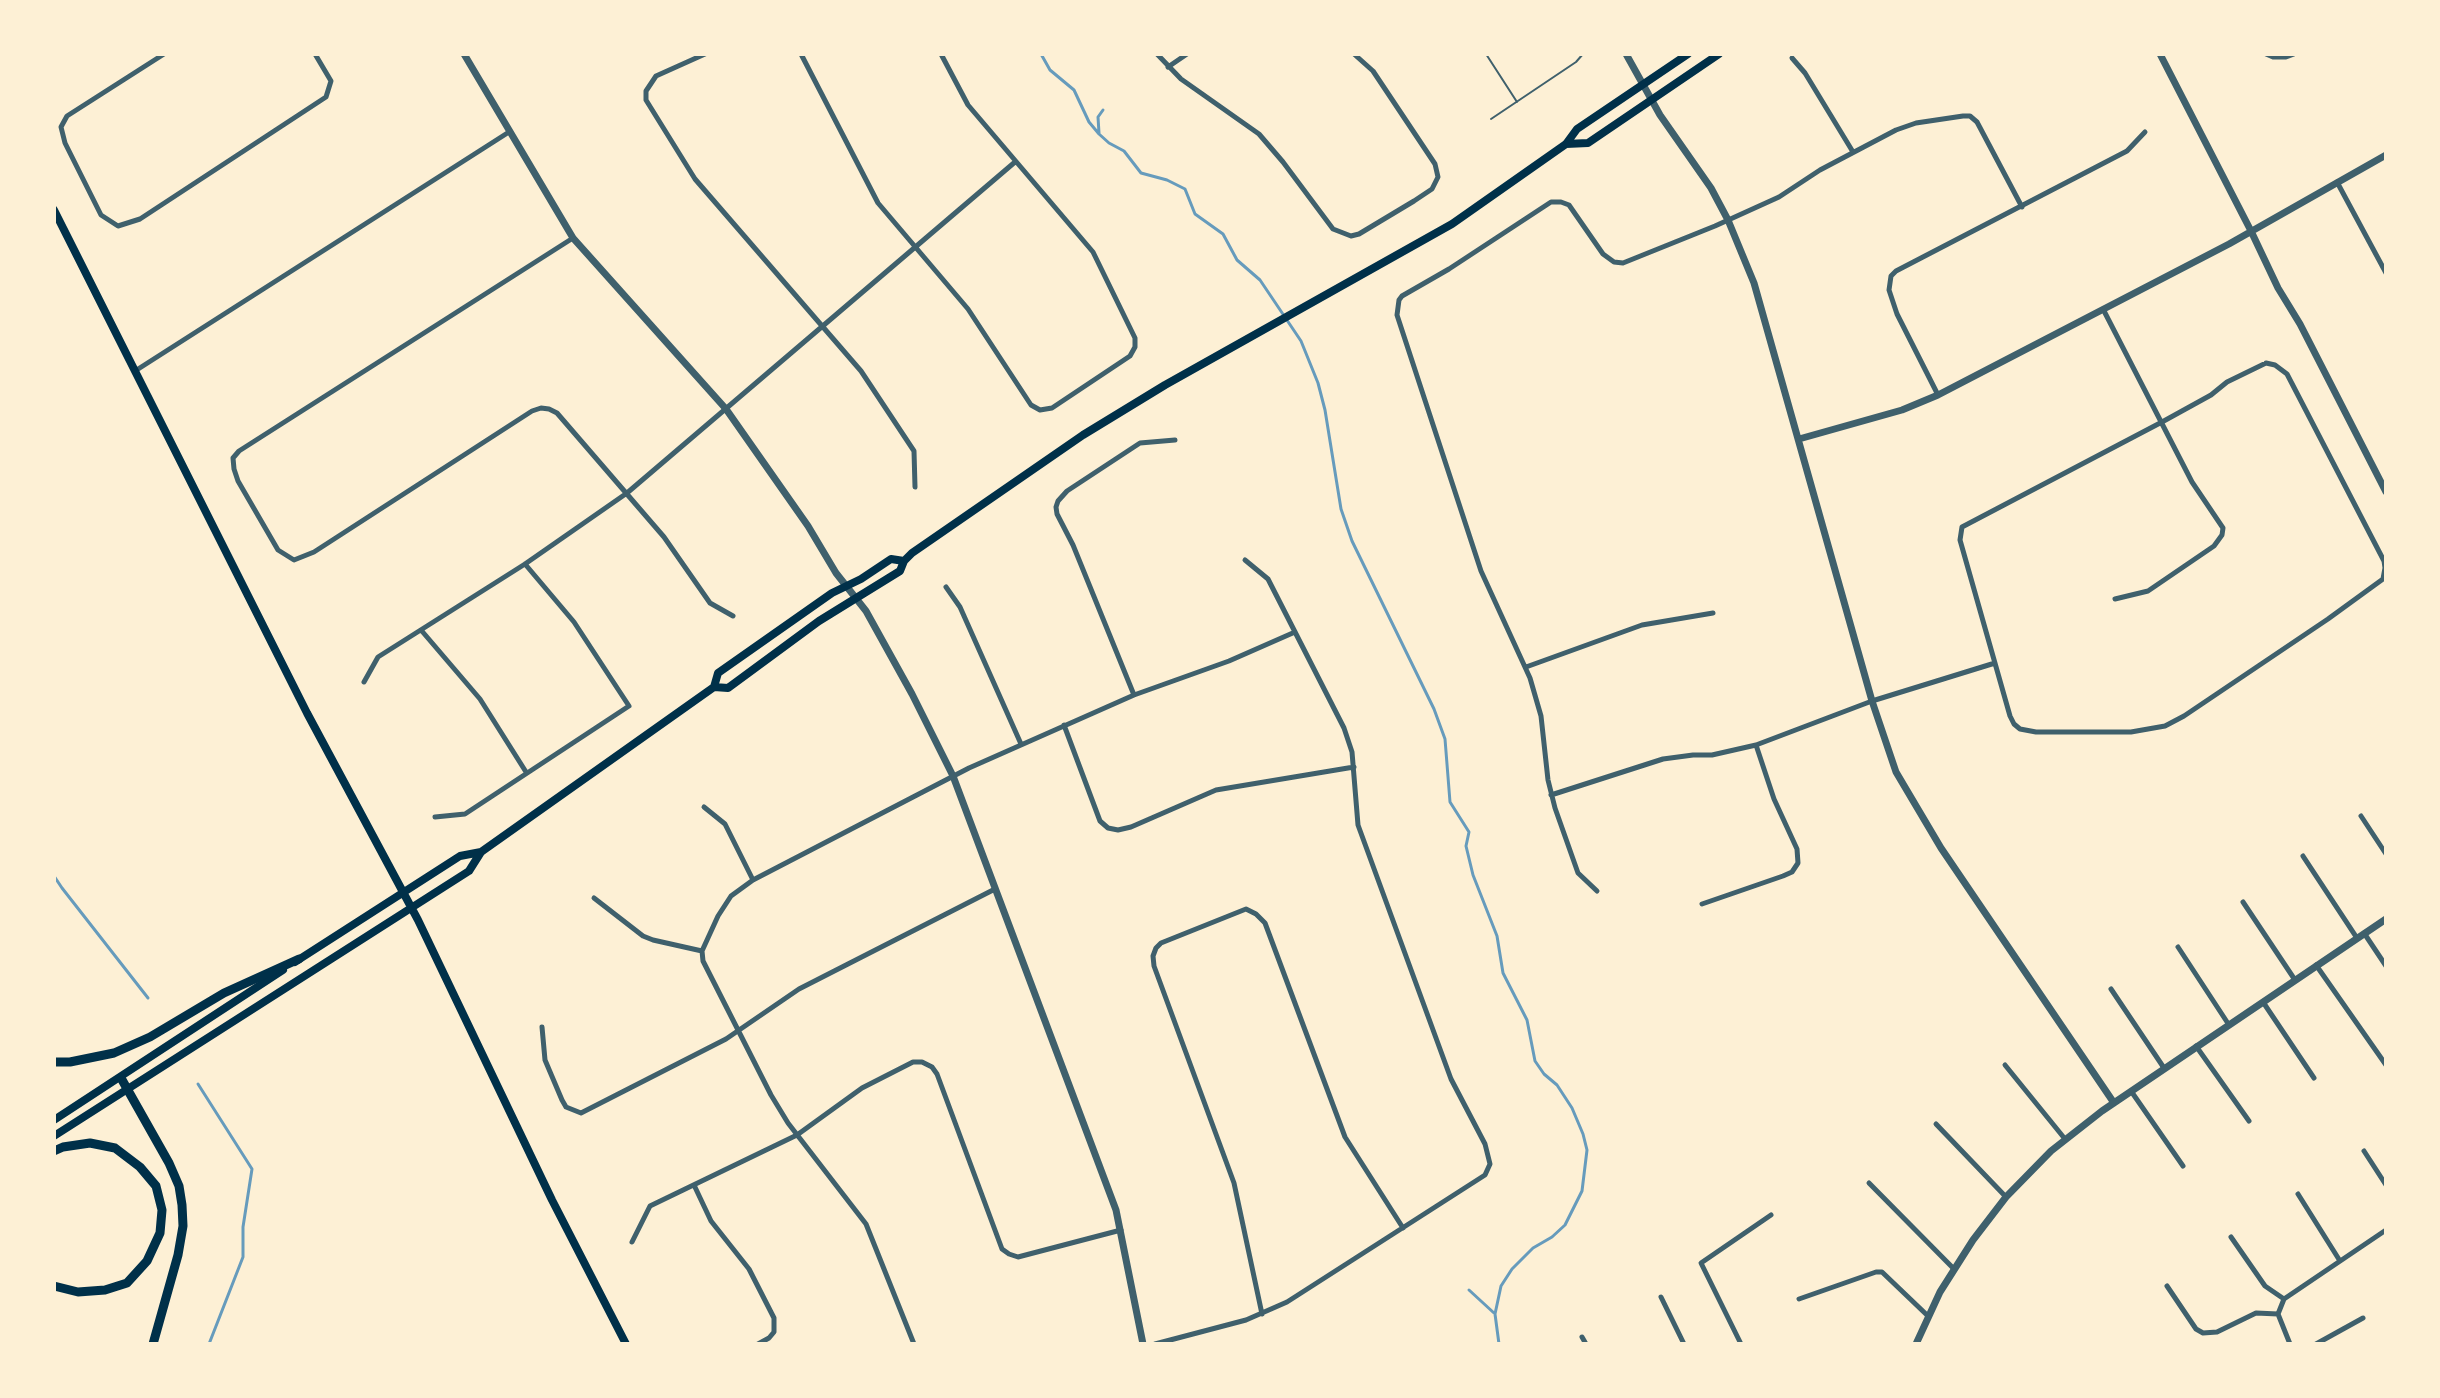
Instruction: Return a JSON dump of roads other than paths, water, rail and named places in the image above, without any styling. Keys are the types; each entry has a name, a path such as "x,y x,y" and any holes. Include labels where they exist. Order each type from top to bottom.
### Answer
{"highway":[{"path":"54,1062 70,1062 114,1053 150,1037 224,993 299,959"},
{"path":"121,1078 170,1163 182,1205 183,1226 178,1254 153,1344"},
{"path":"54,1151 63,1147 90,1143 116,1148 140,1167 156,1186 162,1210 160,1233 147,1261 127,1283 105,1290 78,1292 54,1286"}],"main road":[{"path":"714,687 728,688 819,621 900,571 904,561 1002,489 1083,435 1165,385 1452,224 1566,144 1576,129 1688,54"},
{"path":"1566,144 1588,143 1719,54"},
{"path":"54,210 307,713 411,906 552,1200 626,1344"},
{"path":"54,1137 411,906 469,871 481,852 714,687 718,673 832,593 847,587 891,559 904,561"},
{"path":"54,1120 460,856 481,852"}],"street":[{"path":"165,54 67,116 61,127 65,143 101,215 118,226 140,219 326,97 331,81 315,54"},
{"path":"464,54 508,132 573,238 726,409 808,526 836,573 858,599 908,685 953,776 1121,1230 1143,1344"},
{"path":"705,54 656,76 646,91 646,100 695,179 861,371 914,452 915,487"},
{"path":"801,54 878,204 916,245 968,309 1031,405 1040,410 1052,408 1130,356 1135,347 1135,338 1093,252 968,105 941,54"},
{"path":"1157,54 1168,67 1192,87 1259,134 1333,230 1351,236 1359,234 1432,189 1438,177 1435,164 1383,86 1372,71 1354,54"},
{"path":"1168,67 1187,54"},
{"path":"1626,54 1660,115 1711,188 1728,220 1757,291 1890,758 1911,801 2114,1103"},
{"path":"2160,54 2273,278 2300,324 2386,492"},
{"path":"2266,54 2273,57 2286,57 2294,54"},
{"path":"1792,58 1805,73 1853,152"},
{"path":"1597,891 1578,873 1551,795 1541,716 1526,667 1481,571 1397,315 1397,305 1402,296 1449,269 1551,202 1569,205 1604,254 1619,263 1630,261 1779,197 1853,152 1896,130 1916,123 1970,117 1977,122 2022,207"},
{"path":"135,371 508,132"},
{"path":"1938,395 1897,314 1889,290 1891,276 1896,271 2127,152 2145,132"},
{"path":"1799,439 1902,410 1938,395 2251,231 2386,155"},
{"path":"363,682 378,657 525,564 627,494 821,326 1016,162"},
{"path":"2337,182 2386,273"},
{"path":"573,238 239,451 233,458 234,469 278,550 294,560 314,552 532,411 541,408 557,413 664,537 710,603 733,616"},
{"path":"2103,309 2192,482 2223,528 2222,535 2214,546 2148,591 2115,599"},
{"path":"2266,363 2282,369 2287,374 2384,561 2383,579 2184,716 2165,726 2149,730 2036,732 2020,729 2010,716 1995,663 1960,540 1962,527 2162,422 2257,367 2266,363"},
{"path":"1134,695 1056,507 1067,491 1140,443 1175,440"},
{"path":"1155,1344 1246,1320 1296,1296 1485,1175 1490,1159 1485,1144 1451,1079 1358,825 1354,767 1344,728 1268,579 1245,560"},
{"path":"435,817 465,814 629,706 574,622 525,564"},
{"path":"946,586 960,607 1021,744"},
{"path":"1526,667 1642,626 1713,613"},
{"path":"421,630 480,699 526,772"},
{"path":"914,1344 866,1224 797,1135 771,1095 703,961 702,951 726,902 736,891 753,880 953,776 1134,695 1229,661 1294,632"},
{"path":"1551,795 1663,759 1712,755 1756,746 1872,701 1995,663"},
{"path":"1064,725 1100,820 1108,828 1118,830 1131,827 1216,790 1354,767"},
{"path":"1702,904 1792,872 1798,863 1797,849 1774,799 1756,746"},
{"path":"704,807 725,824 753,880"},
{"path":"2361,816 2386,854"},
{"path":"2303,856 2357,938"},
{"path":"542,1028 545,1060 562,1100 566,1107 581,1113 726,1039 799,989 995,889"},
{"path":"594,898 643,936 702,951"},
{"path":"2243,902 2295,980"},
{"path":"1262,1314 1234,1183 1154,966 1156,948 1161,943 1246,909 1256,914 1265,923 1345,1137 1403,1228"},
{"path":"1916,1344 1928,1316 1954,1269 2006,1197 2065,1139 2196,1046 2386,919"},
{"path":"2364,933 2386,966"},
{"path":"2178,947 2229,1024"},
{"path":"2316,965 2386,1065"},
{"path":"2111,989 2164,1068"},
{"path":"2263,1002 2314,1078"},
{"path":"2196,1046 2249,1121"},
{"path":"632,1242 650,1206 797,1135 862,1088 913,1062 922,1062 932,1067 937,1074 1002,1249 1018,1257 1121,1230"},
{"path":"2005,1065 2065,1139"},
{"path":"2132,1091 2183,1166"},
{"path":"1936,1124 2006,1197"},
{"path":"2364,1151 2386,1185"},
{"path":"1869,1183 1954,1269"},
{"path":"694,1185 711,1221 749,1269 774,1318 774,1332 758,1344"},
{"path":"2298,1194 2340,1261"},
{"path":"1740,1344 1701,1263 1771,1215"},
{"path":"2288,1343 2278,1314 2284,1299 2386,1230"},
{"path":"2231,1237 2265,1286 2284,1299"},
{"path":"1798,1299 1876,1272 1882,1272 1928,1316"},
{"path":"2167,1286 2196,1329 2203,1333 2217,1332 2256,1313 2278,1314"},
{"path":"1661,1297 1684,1344"},
{"path":"2316,1344 2362,1318"},
{"path":"1582,1336 1586,1344"}],"lane":[{"path":"1486,54 1516,102"},
{"path":"1491,119 1576,62 1583,54"}],"waterway":[{"path":"1041,54 1050,70 1074,90 1089,122 1099,134 1109,143 1124,151 1141,173 1167,180 1185,189 1195,214 1223,234 1237,260 1260,280 1301,341 1318,383 1325,410 1341,509 1352,541 1434,709 1445,739 1450,802 1469,832 1466,846 1473,875 1497,936 1503,973 1527,1020 1535,1061 1544,1074 1557,1085 1572,1108 1587,1150 1582,1191 1565,1225 1552,1237 1533,1248 1512,1269 1501,1286 1495,1314 1499,1344"},
{"path":"1099,133 1098,117 1103,110"},
{"path":"54,876 148,998"},
{"path":"198,1084 252,1169 243,1227 243,1257 209,1344"},
{"path":"1469,1290 1494,1313"}]}
